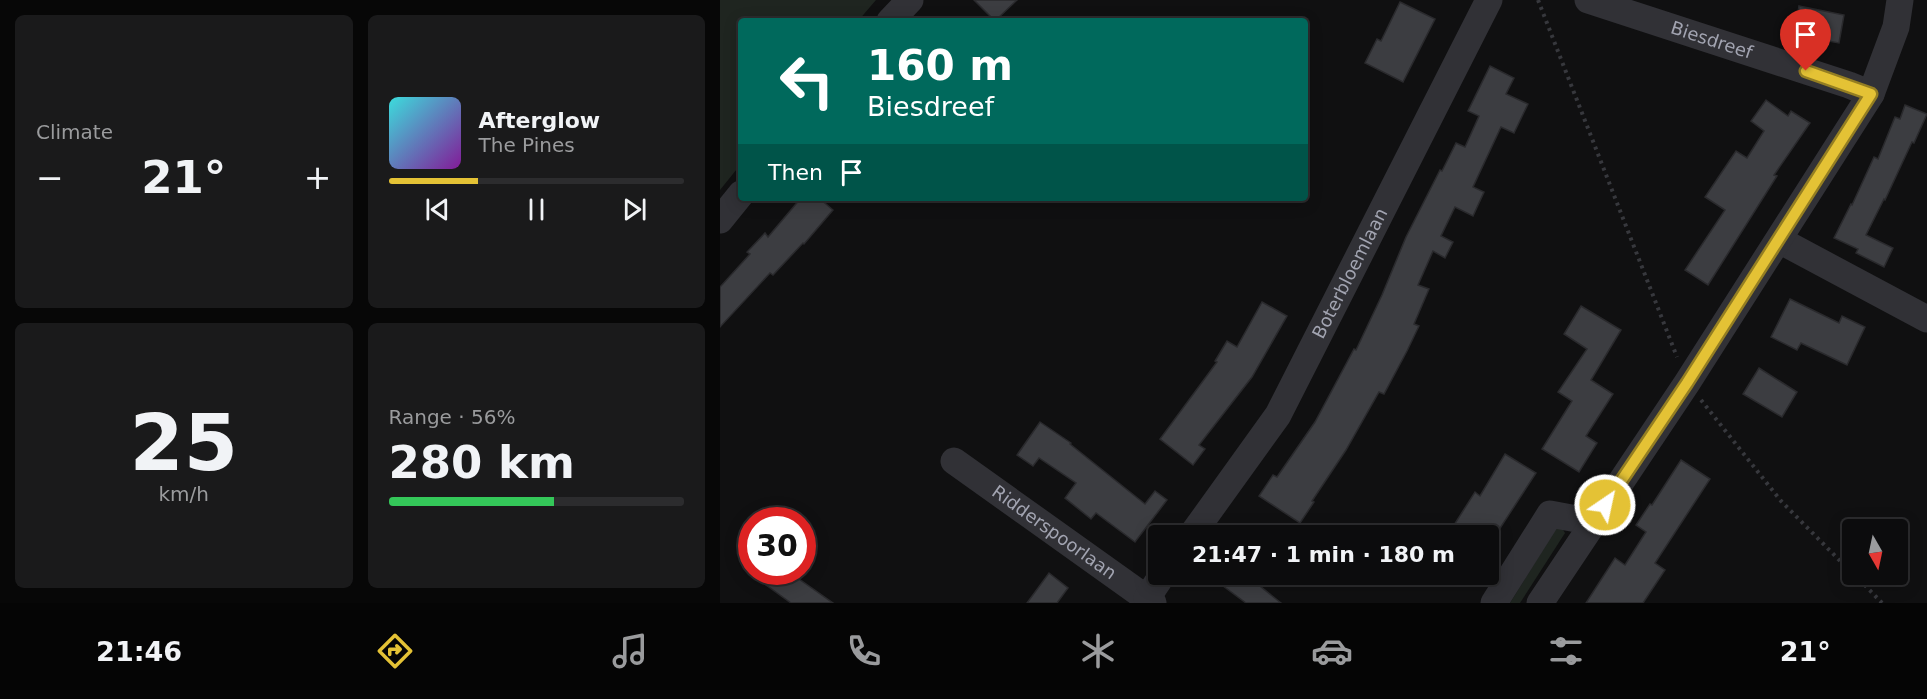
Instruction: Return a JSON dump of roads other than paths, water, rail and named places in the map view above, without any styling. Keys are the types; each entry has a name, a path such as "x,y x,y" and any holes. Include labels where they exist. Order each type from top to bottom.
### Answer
{"street":[{"path":"893,18 910,0"},
{"name":"Boterbloemlaan","path":"1199,525 1278,415 1489,0"},
{"name":"Biesdreef","path":"1588,0 1871,94"},
{"path":"1540,603 1687,383 1871,94 1896,27 1900,0"},
{"path":"720,220 738,198"},
{"path":"1779,240 1927,319"},
{"name":"Ridderspoorlaan","path":"954,461 1150,601"},
{"path":"1494,603 1550,514 1593,522"},
{"path":"1150,601 1158,585"}]}
